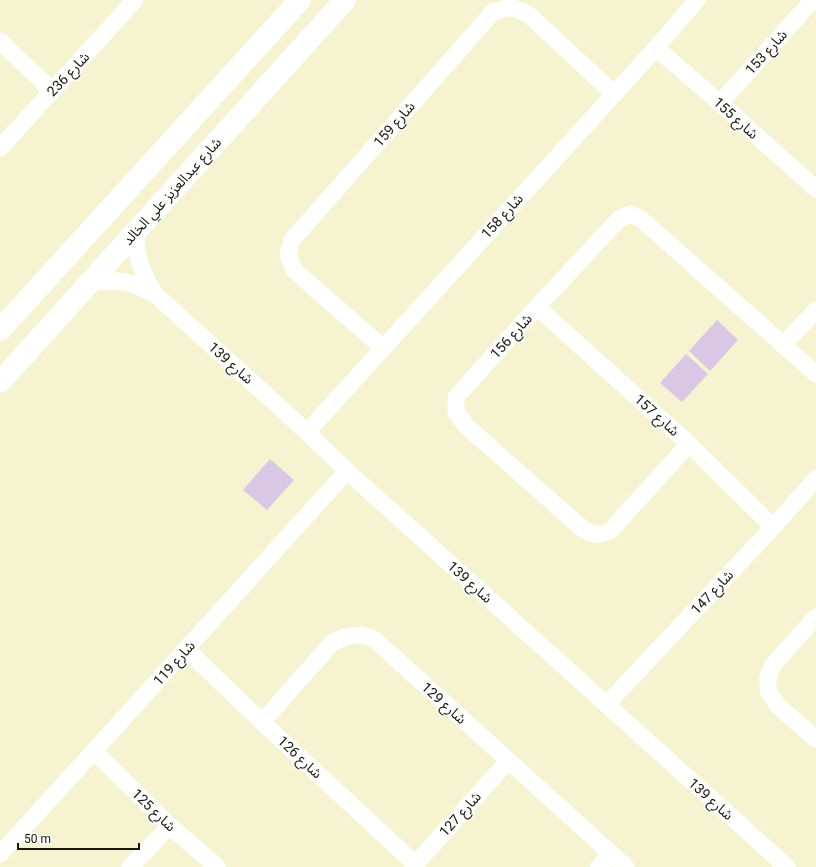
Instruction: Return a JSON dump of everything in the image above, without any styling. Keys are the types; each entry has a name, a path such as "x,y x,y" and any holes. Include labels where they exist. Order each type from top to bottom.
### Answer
{"street":[{"name":"شارع 236","path":"0,148 135,0"},
{"path":"0,330 300,0"},
{"name":"شارع عبدالعزيز علي الخالد","path":"0,382 345,0"},
{"name":"شارع 158","path":"307,432 613,93 656,48 697,0"},
{"name":"شارع 153","path":"720,103 813,0"},
{"name":"شارع 159","path":"383,348 294,270 288,255 292,240 493,12 510,7 528,14 613,93"},
{"path":"0,41 52,91"},
{"path":"256,48 265,64 282,70"},
{"name":"شارع 155","path":"656,48 720,103 816,190"},
{"path":"235,71 247,75 257,86 260,94"},
{"name":"شارع 156","path":"689,444 610,531 597,535 584,530 466,426 456,412 456,397 618,219 630,214 641,219 816,374"},
{"name":"شارع 139","path":"136,231 136,245 142,271 148,284 156,295 307,432 347,471 787,867"},
{"name":"شارع 139","path":"89,283 107,280 124,281 156,295"},
{"name":"شارع 157","path":"537,307 689,444 773,527"},
{"path":"783,344 816,310"},
{"name":"شارع 119","path":"0,854 347,471"},
{"name":"شارع 147","path":"607,704 816,479"},
{"path":"816,618 773,665 768,676 768,692 777,705 816,739"},
{"name":"شارع 129","path":"262,722 333,642 350,636 362,635 374,639 626,867"},
{"name":"شارع 126","path":"186,649 414,865"},
{"name":"شارع 125","path":"94,751 170,826 217,867"},
{"name":"شارع 127","path":"414,865 508,760"},
{"path":"130,867 170,826"},
{"path":"599,867 611,853"}],"building":[{"path":"717,320 738,340 710,371 689,351"},
{"path":"686,354 708,374 682,402 660,383"},
{"path":"270,459 294,480 267,510 243,490"}]}
